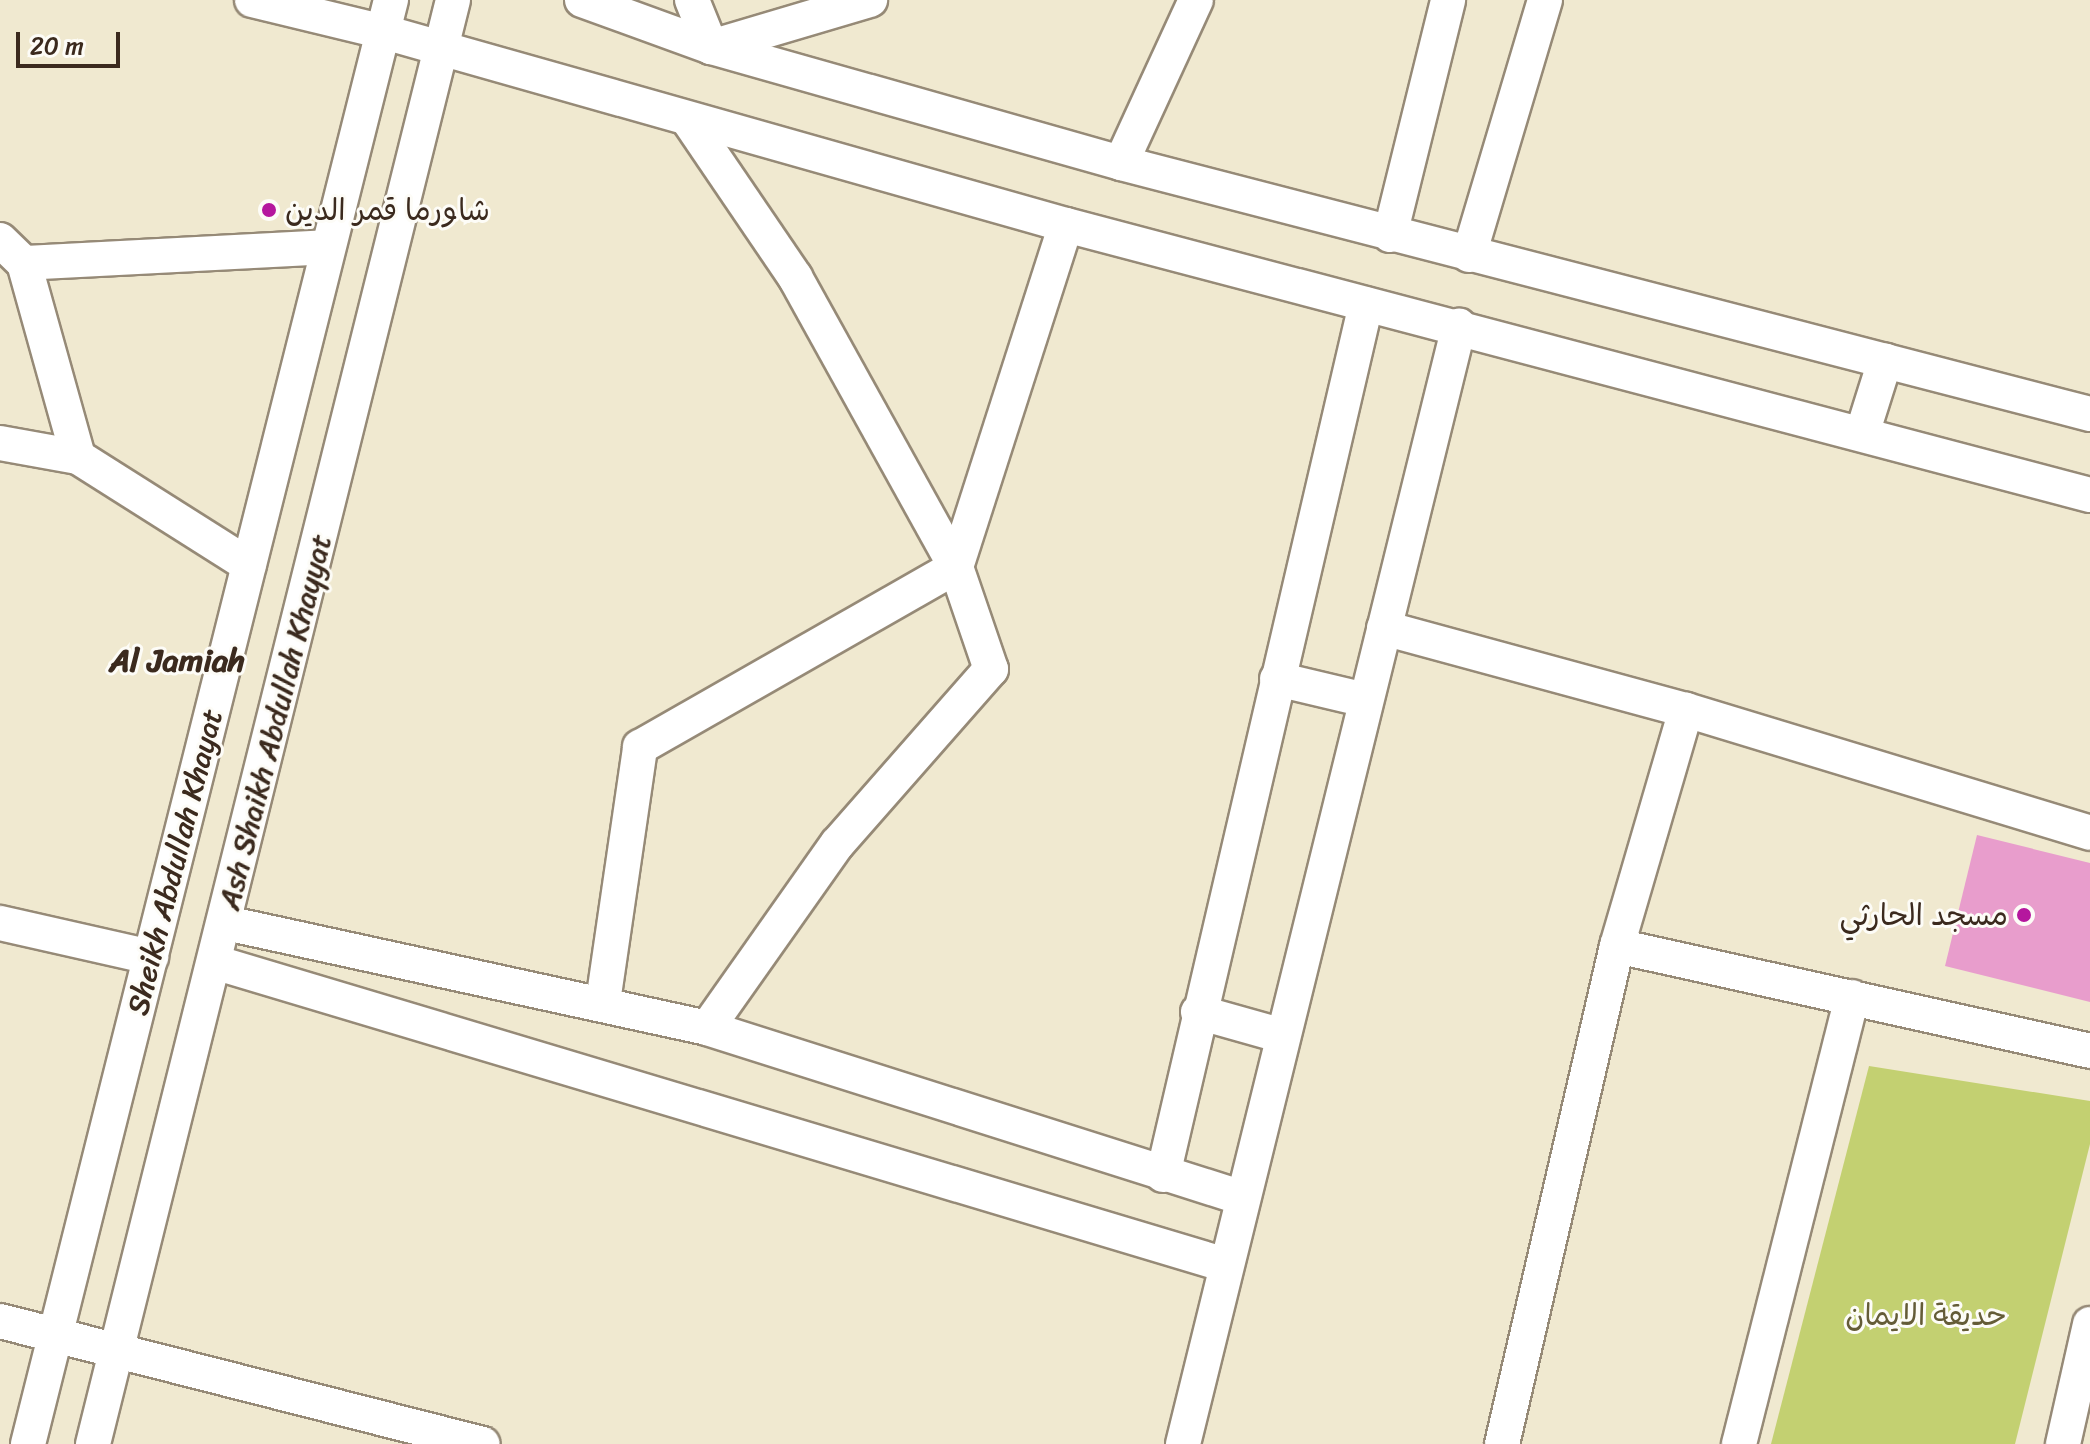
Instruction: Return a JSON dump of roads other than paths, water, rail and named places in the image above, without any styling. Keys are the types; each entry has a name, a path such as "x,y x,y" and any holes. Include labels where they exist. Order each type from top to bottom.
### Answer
{"street":[{"path":"252,0 387,16 442,48 689,121 1066,225 1459,326 2090,495"},
{"name":"Ash Shaikh Abdullah Khayyat","path":"93,1444 226,923 453,0"},
{"path":"582,0 711,47 1121,163 2090,414"},
{"path":"692,0 711,47"},
{"path":"711,47 870,0"},
{"path":"1121,163 1196,0"},
{"path":"1390,235 1448,0"},
{"path":"1469,255 1545,0"},
{"name":"Sheikh Abdullah Khayat","path":"28,1444 387,16"},
{"path":"689,121 795,277 956,567 991,669 837,844 707,1028"},
{"path":"603,1002 640,747 956,567 1066,225"},
{"path":"78,457 12,251 328,247"},
{"path":"1163,1175 1198,1012 1366,304"},
{"path":"1183,1444 1459,326"},
{"path":"1862,434 1885,361"},
{"path":"0,443 78,457 249,565"},
{"path":"1384,628 1686,710 2090,833"},
{"path":"1277,679 1366,700"},
{"path":"1502,1444 1617,946 1686,710"},
{"path":"0,923 151,957"},
{"path":"226,923 603,1002 707,1028 1243,1198"},
{"path":"1617,946 2090,1051"},
{"path":"214,962 1226,1265"},
{"path":"1739,1444 1852,997"},
{"path":"1198,1012 1283,1036"},
{"path":"0,1321 483,1444"},
{"path":"2063,1444 2090,1324"}],"place":[{"name":"شاورما قمر الدين","path":"269,210"},
{"name":"مسجد الحارثي","path":"2024,915"}],"district":[{"name":"Al Jamiah","path":"177,661"}],"park label":[{"name":"حديقة الايمان","path":"1926,1315"}]}
